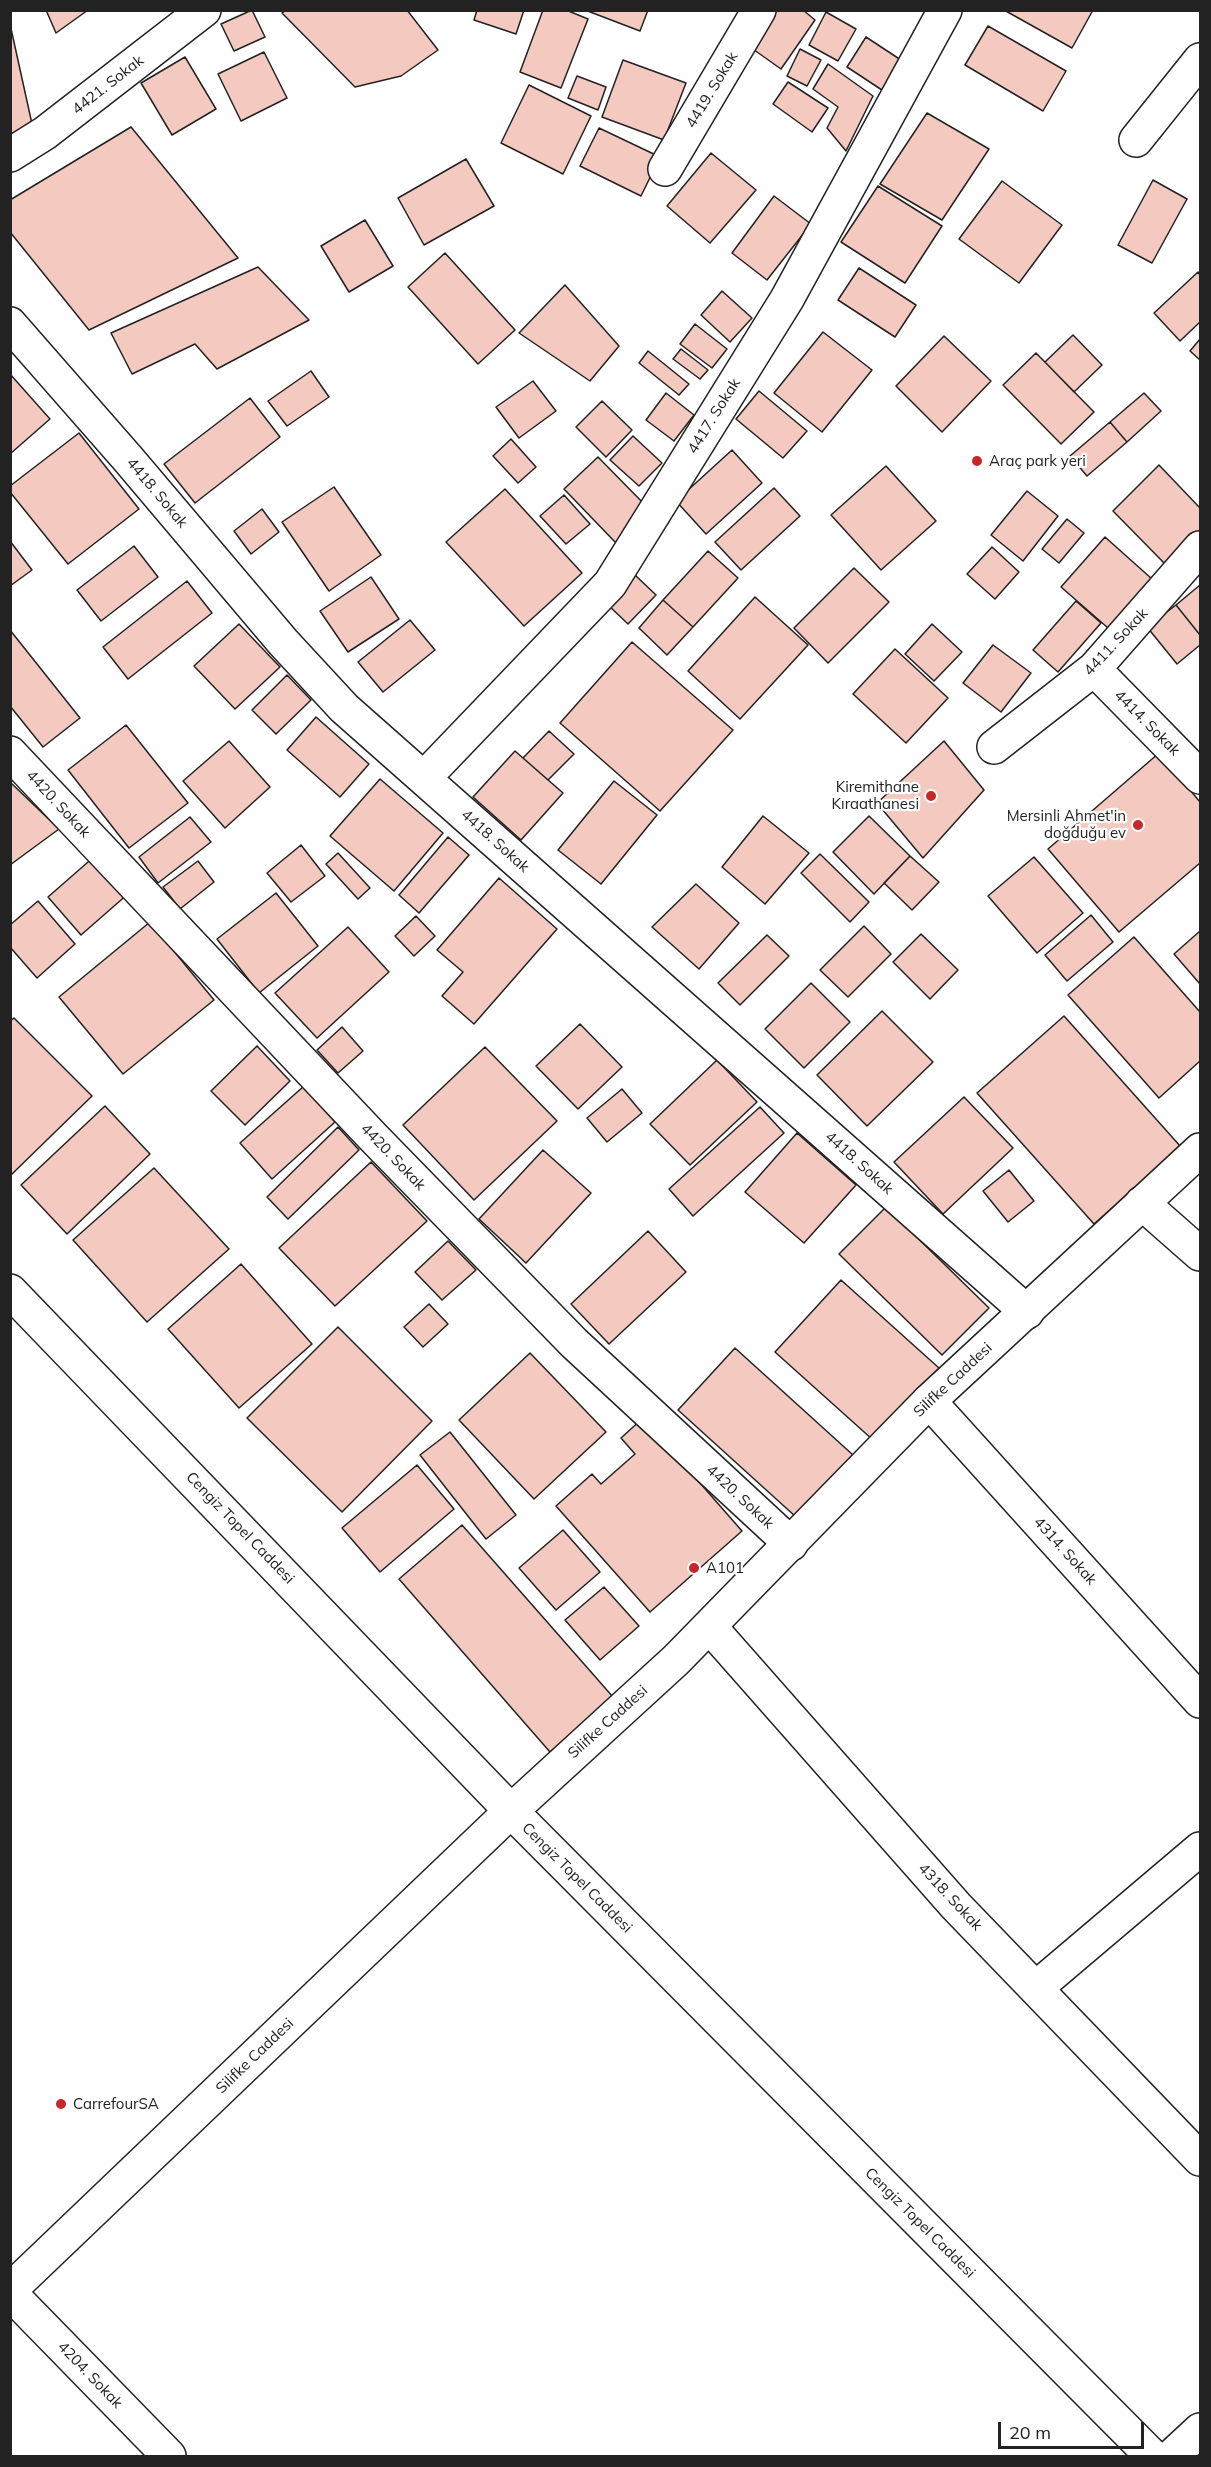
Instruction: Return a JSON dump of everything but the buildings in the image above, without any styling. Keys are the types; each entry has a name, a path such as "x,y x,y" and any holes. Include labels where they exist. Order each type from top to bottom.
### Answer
{"street":[{"name":"4421. Sokak","path":"10,155 45,133 204,10"},
{"name":"4419. Sokak","path":"665,169 759,10"},
{"name":"4417. Sokak","path":"424,778 610,584 787,298 945,10"},
{"path":"1136,140 1200,60"},
{"name":"4418. Sokak","path":"10,324 283,642 344,708 1027,1312"},
{"name":"4411. Sokak","path":"994,747 1094,669 1200,548"},
{"name":"4414. Sokak","path":"1094,669 1200,777"},
{"name":"4420. Sokak","path":"10,753 366,1130 574,1343 791,1544"},
{"name":"Silifke Caddesi","path":"10,2292 511,1811 710,1627 929,1401 1200,1150"},
{"path":"1142,1203 1200,1254"},
{"name":"Cengiz Topel Caddesi","path":"10,1291 511,1811 1152,2457"},
{"name":"4314. Sokak","path":"929,1401 1200,1701"},
{"name":"4318. Sokak","path":"710,1627 956,1906 1200,2158"},
{"path":"1036,1988 1200,1849"},
{"name":"4204. Sokak","path":"10,2292 169,2457"},
{"path":"1172,2457 1200,2430"}],"place":[{"name":"Araç park yeri","path":"977,461"},
{"name":"Kiremithane Kıraathanesi","path":"931,796"},
{"name":"Mersinli Ahmet'in doğduğu ev","path":"1138,825"},
{"name":"A101","path":"694,1568"},
{"name":"CarrefourSA","path":"61,2104"}]}
